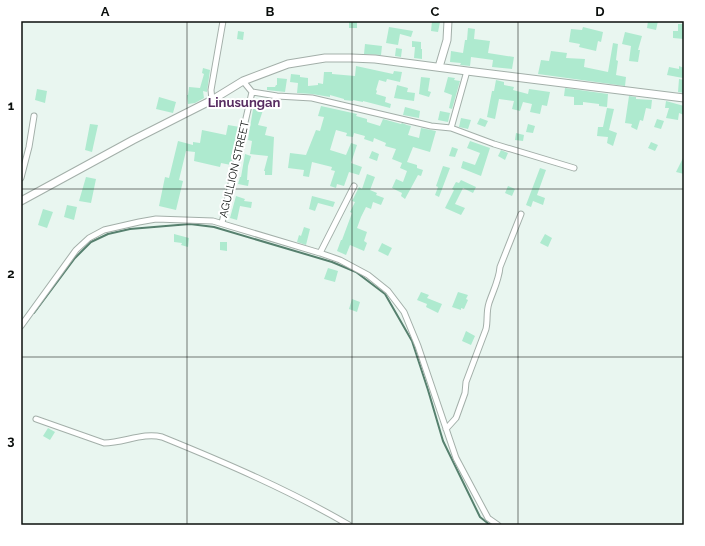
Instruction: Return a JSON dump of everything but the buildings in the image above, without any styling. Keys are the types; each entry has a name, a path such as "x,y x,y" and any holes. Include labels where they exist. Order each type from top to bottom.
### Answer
{"street":[{"path":"212,100 211,90 223,21"},
{"path":"439,67 446,40 448,21"},
{"path":"21,201 126,144 212,100 243,81 288,64 325,58 375,59 467,72 684,98"},
{"path":"451,128 467,72"},
{"path":"243,81 252,92 277,96 312,98 431,126 451,128 494,144 574,168"},
{"name":"AGULLION STREET","path":"222,223 252,92"},
{"path":"21,178 29,147 34,116"},
{"path":"320,253 354,186"},
{"path":"446,429 456,418 460,408 465,393 466,382 488,322 486,312 500,276 500,267 522,214"},
{"path":"21,326 76,250 89,238 104,230 156,219 213,221 222,223 340,260 368,275 388,291 404,312 418,346 456,458 488,518 498,525"},
{"path":"36,419 104,443 115,443 144,436 154,435 162,437 219,460 315,505 349,525"}],"waterway":[{"path":"34,313 75,258 91,242 108,234 130,229 190,224 214,227 332,262 356,272 385,294 412,341 443,441 480,517 490,525"}],"district":[{"name":"Linusungan","path":"244,102"}]}
